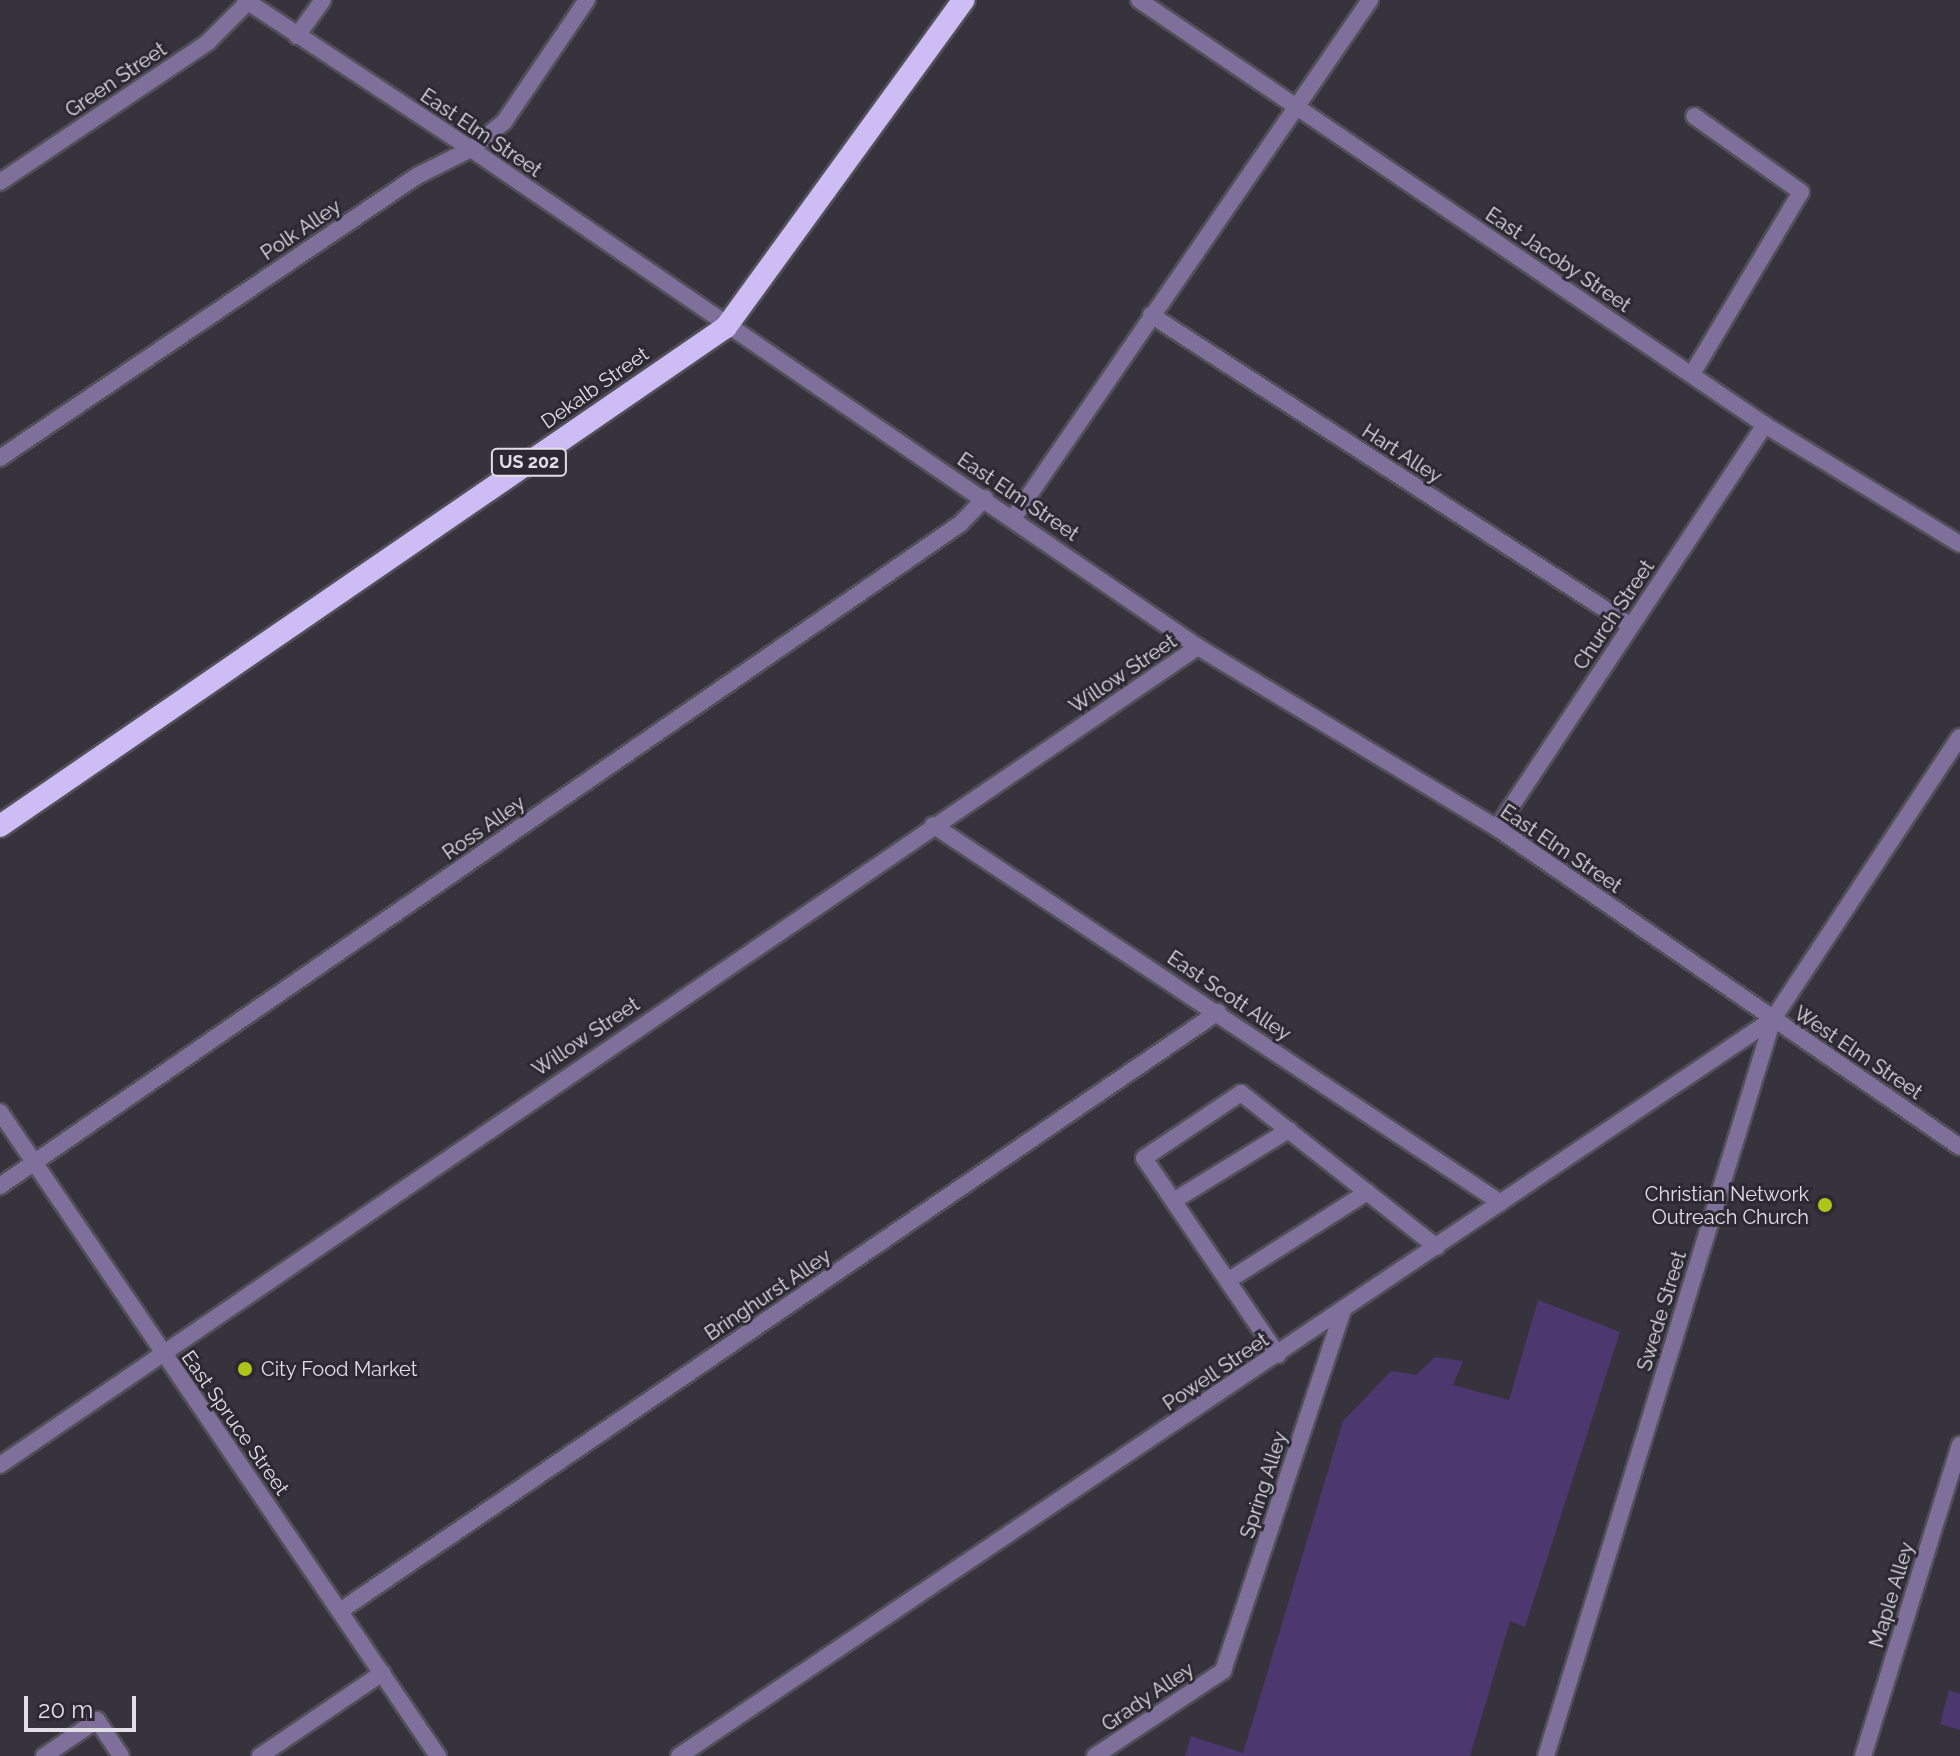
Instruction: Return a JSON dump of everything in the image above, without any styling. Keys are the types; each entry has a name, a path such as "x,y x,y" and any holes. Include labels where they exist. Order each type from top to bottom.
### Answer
{"highway":[{"name":"Dekalb Street","path":"0,826 726,327 964,0"}],"street":[{"path":"297,36 323,0"},
{"name":"Polk Alley","path":"0,458 417,176 471,149 504,122 587,0"},
{"name":"East Jacoby Street","path":"1139,0 1765,425 1960,544"},
{"path":"1014,517 1370,0"},
{"name":"East Elm Street","path":"247,1 471,149 726,327 1014,517 1198,647 1497,828 1773,1019"},
{"name":"Green Street","path":"0,182 208,42 247,1"},
{"path":"1692,374 1801,192 1694,116"},
{"name":"Hart Alley","path":"1151,315 1631,626"},
{"name":"Church Street","path":"1497,828 1765,425"},
{"name":"Ross Alley","path":"0,1186 960,524 985,498"},
{"name":"Willow Street","path":"0,1465 933,825 1198,647"},
{"name":"Swede Street","path":"1546,1756 1773,1019 1960,737"},
{"name":"East Scott Alley","path":"933,825 1501,1203"},
{"name":"Bringhurst Alley","path":"340,1611 1218,1012"},
{"name":"West Elm Street","path":"1773,1019 1960,1147"},
{"name":"Powell Street","path":"679,1756 1773,1019"},
{"path":"1278,1355 1144,1158 1241,1093 1437,1247"},
{"name":"East Spruce Street","path":"0,1112 438,1756"},
{"path":"1175,1200 1289,1130"},
{"path":"1229,1280 1367,1192"},
{"name":"Spring Alley","path":"1223,1671 1343,1311"},
{"name":"Maple Alley","path":"1863,1756 1960,1445"},
{"name":"Grady Alley","path":"1095,1756 1223,1671"},
{"path":"260,1756 382,1673"},
{"path":"44,1756 97,1720 121,1756"}],"building":[{"path":"1538,1300 1620,1332 1525,1627 1510,1621 1470,1756 1185,1756 1191,1736 1243,1753 1343,1421 1391,1371 1416,1375 1435,1357 1463,1361 1453,1385 1509,1400"},
{"path":"1949,1690 1960,1694 1960,1730 1940,1724"}],"place":[{"name":"Christian Network Outreach Church","path":"1825,1205"},
{"name":"City Food Market","path":"245,1369"}]}
